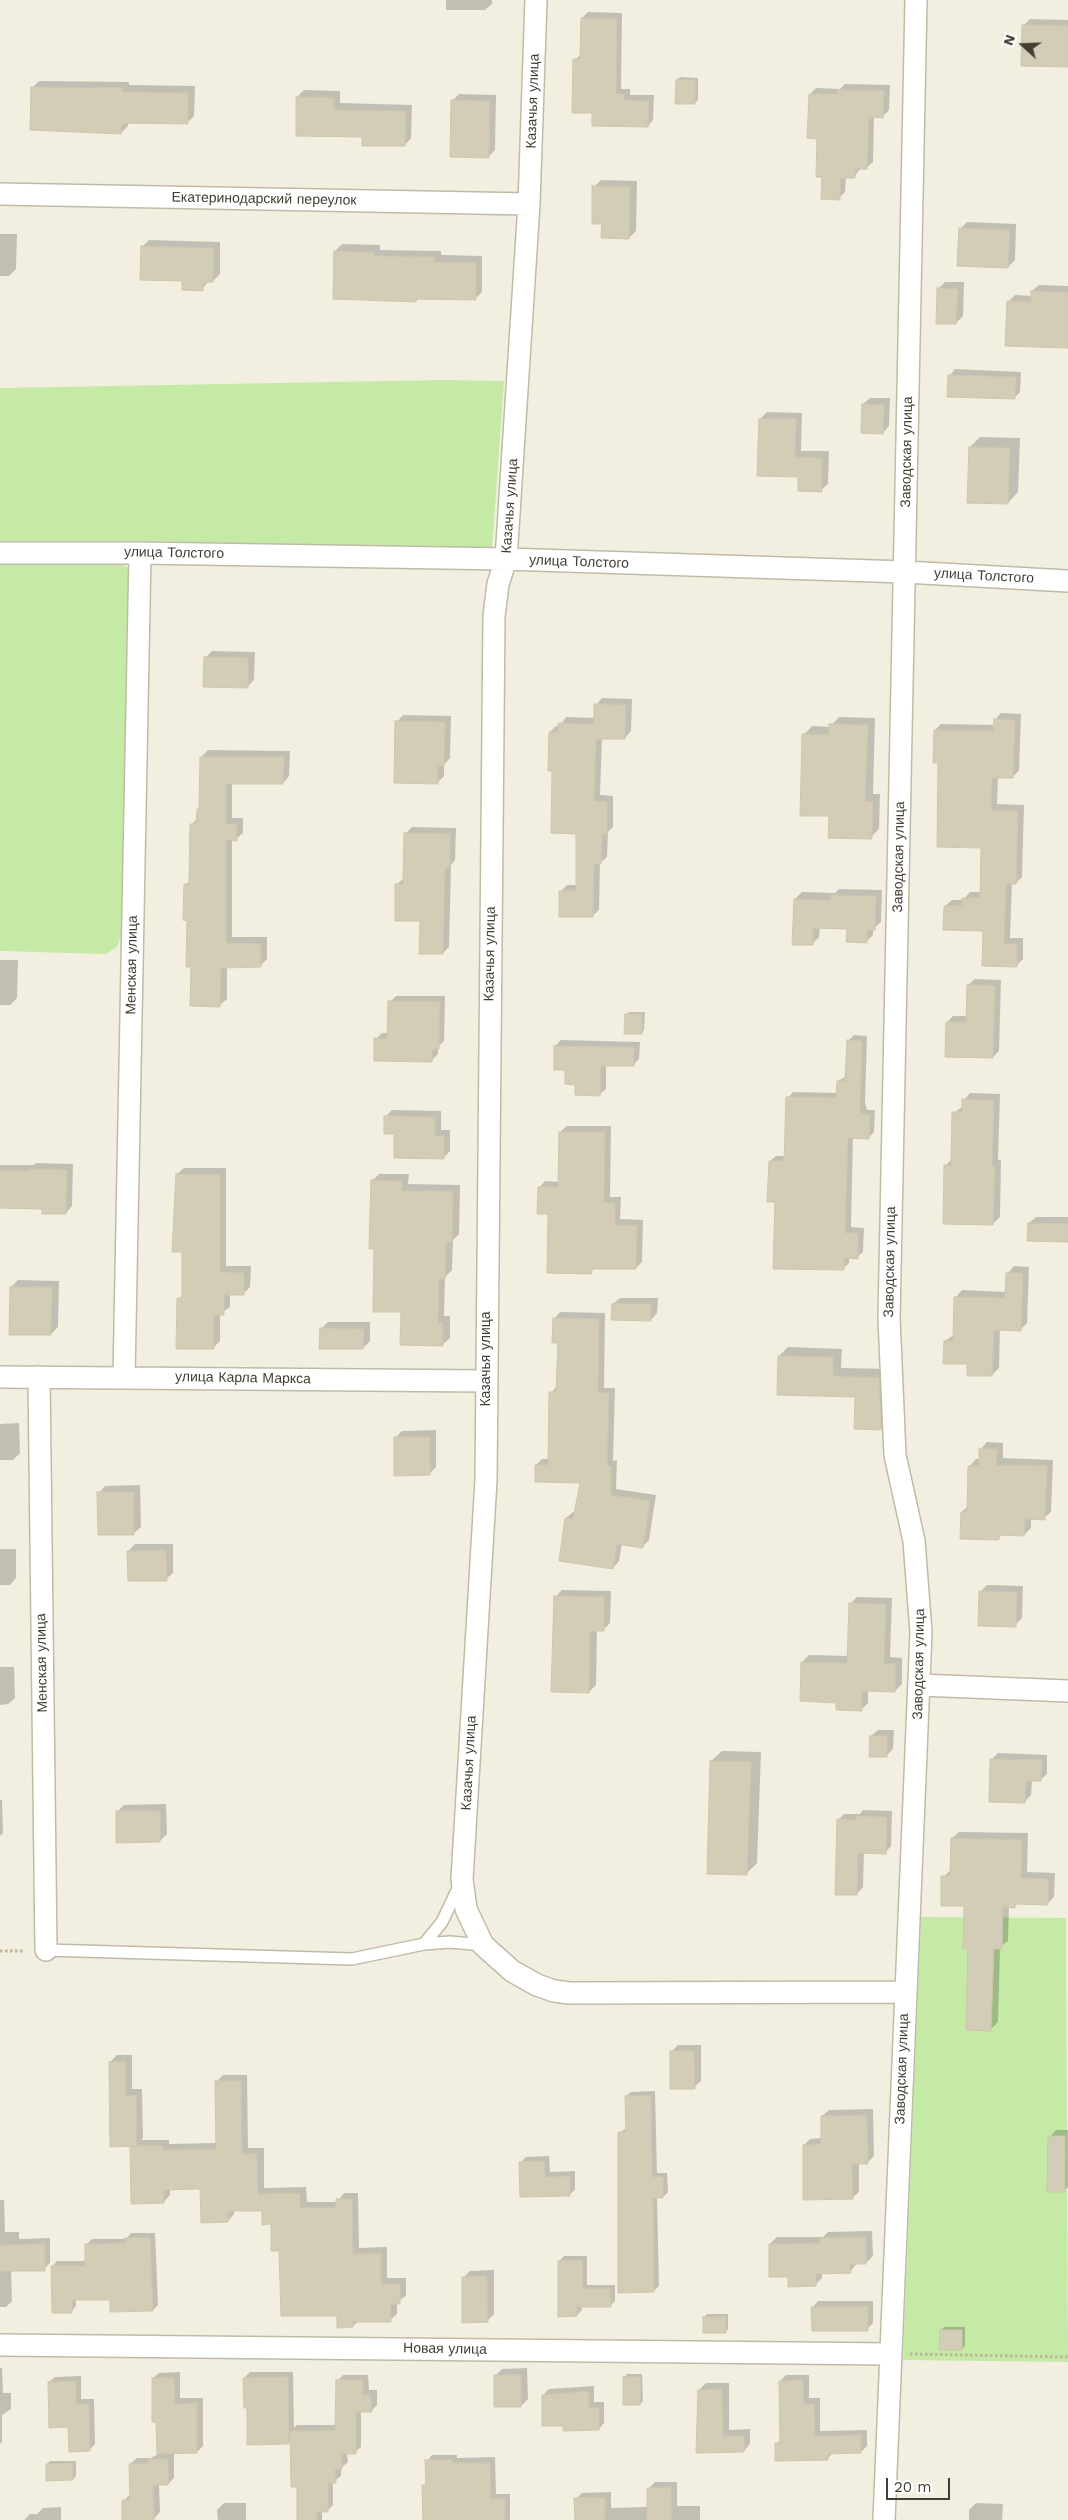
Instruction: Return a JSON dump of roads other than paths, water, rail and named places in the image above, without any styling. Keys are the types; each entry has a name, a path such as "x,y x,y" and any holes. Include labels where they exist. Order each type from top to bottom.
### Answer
{"street":[{"name":"Казачья улица","path":"483,1945 466,1909 462,1879 485,1521 494,616 498,584 506,559 529,204 536,0"},
{"name":"Заводская улица","path":"884,2520 905,1992 922,1632 914,1541 896,1455 889,1318 916,0"},
{"name":"Екатеринодарский переулок","path":"0,194 529,204"},
{"name":"улица Толстого","path":"0,553 140,552 506,559 905,572 1068,581"},
{"name":"Менская улица","path":"124,1377 140,552"},
{"name":"улица Карла Маркса","path":"0,1377 486,1381"},
{"name":"Менская улица","path":"39,1377 46,1950"},
{"path":"920,1685 1068,1691"},
{"path":"483,1945 512,1971 529,1981 554,1991 569,1993 905,1992"},
{"name":"Новая улица","path":"0,2345 890,2354"}],"lane":[{"path":"424,1944 442,1922 462,1879"},
{"path":"46,1950 352,1959 424,1944 450,1942 483,1945"}]}
